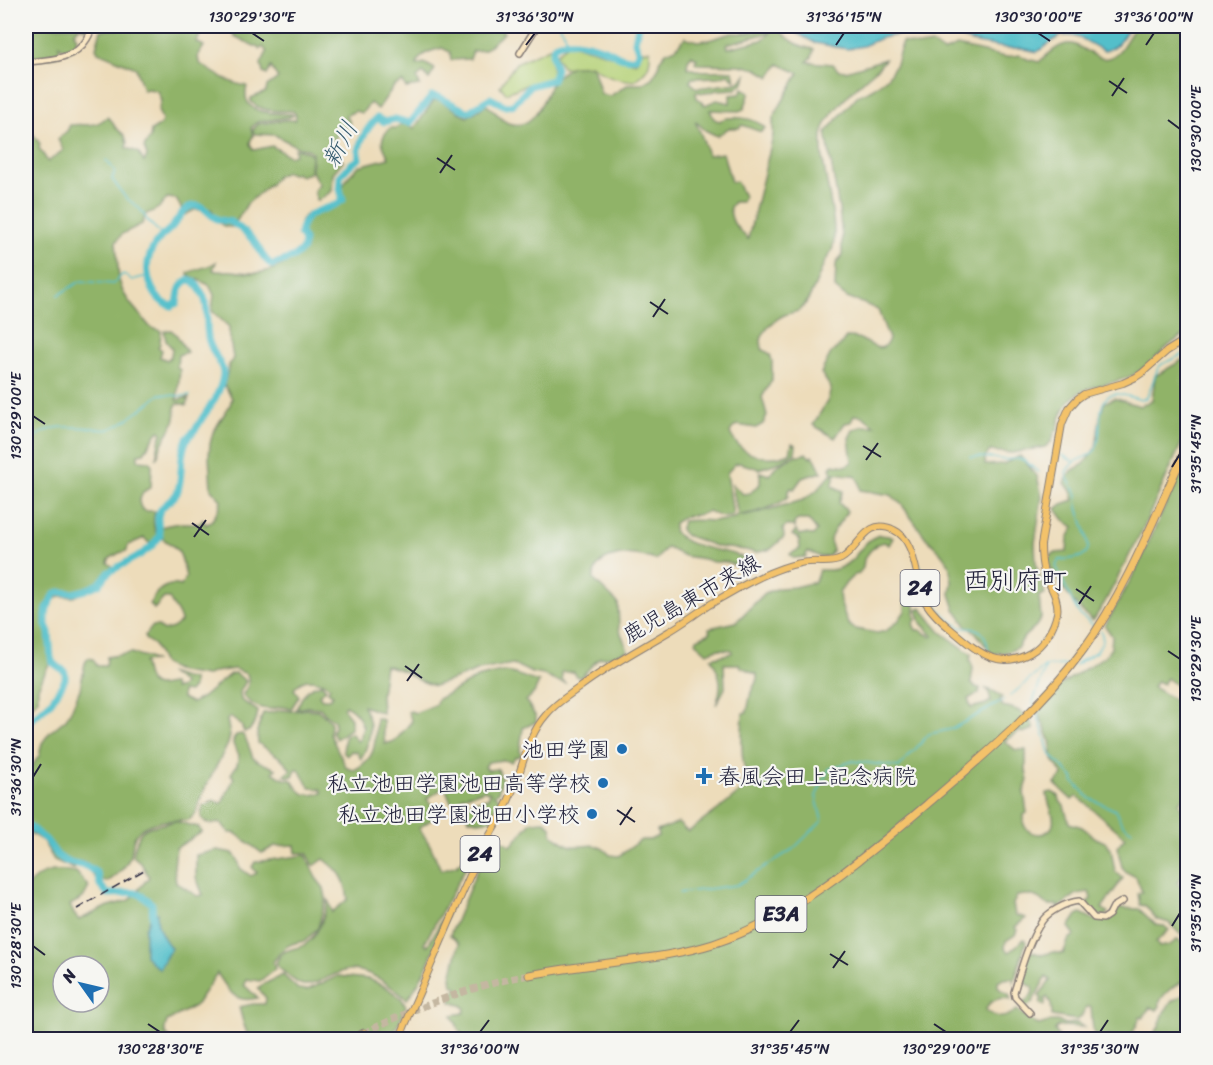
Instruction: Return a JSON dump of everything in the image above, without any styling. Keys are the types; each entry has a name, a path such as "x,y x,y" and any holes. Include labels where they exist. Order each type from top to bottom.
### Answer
{"highway":[{"name":"E3A","path":"529,975 662,956 730,938 771,919 816,892 894,832 986,754 1039,703 1083,650 1112,604 1188,444"},
{"path":"352,1040 364,1033"}],"main road":[{"name":"鹿児島東市来線","path":"399,1040 460,897 517,781 530,741 537,726 552,708 619,660 747,582 796,564 840,559 853,549 866,533 880,527 891,528 903,536 909,545 919,586 927,604 939,618 969,644 983,654 1002,660 1019,658 1034,651 1048,634 1058,612 1057,601 1044,574 1041,555 1057,451 1066,413 1072,404 1084,394 1136,377 1167,351 1188,338"}],"street":[{"path":"26,62 56,59 75,51 87,41 93,26"},
{"path":"520,53 537,26"},
{"path":"1030,1013 1015,997 1014,992 1028,948 1042,920 1060,907 1078,901 1094,918 1103,920 1113,907 1123,901"}],"green space":[{"path":"26,26 80,26 74,33 77,38 75,47 67,52 59,45 60,55 26,59"},
{"path":"121,26 209,26 199,31 199,38 196,42 204,46 198,56 199,63 228,80 247,86 246,95 252,107 267,112 293,115 257,122 251,128 253,136 250,142 251,147 254,150 272,146 289,156 295,154 295,149 309,152 311,155 310,173 300,176 297,173 286,172 277,176 247,204 233,227 221,224 211,209 204,211 196,209 185,215 176,199 167,198 153,212 146,214 142,224 122,234 116,242 119,280 123,292 151,328 161,331 158,347 162,350 160,357 167,360 171,356 172,348 166,341 164,331 171,330 176,334 187,352 178,355 177,367 180,370 177,400 189,397 187,405 178,403 175,407 174,421 156,459 162,433 159,431 144,453 138,454 138,460 150,461 152,465 151,487 143,492 139,502 145,511 155,511 154,524 158,536 156,542 149,543 144,538 128,545 127,551 109,559 108,563 116,569 100,585 74,597 60,596 47,605 43,621 53,653 38,688 38,699 26,713 26,132 29,137 33,134 48,162 63,150 58,139 70,125 94,124 107,117 125,136 126,148 138,152 144,162 147,156 144,147 150,138 151,131 161,125 162,119 158,111 161,100 157,91 143,90 136,68 98,52 96,48 101,30 118,29"},
{"path":"230,26 500,26 504,33 484,50 473,51 470,59 451,60 450,52 442,48 427,53 420,58 417,65 424,63 435,69 429,79 423,73 417,78 420,86 406,88 403,82 394,86 378,109 370,103 362,113 355,111 345,116 350,126 339,132 330,150 343,161 333,173 332,191 317,201 314,191 319,184 312,172 312,152 275,135 255,134 252,131 258,124 295,120 296,117 292,111 265,109 251,102 251,98 266,92 267,86 278,78 271,67 267,75 263,73 261,64 267,52 263,47 260,49 234,36"},
{"path":"768,26 775,26 793,41 814,49 812,57 807,62 833,64 838,70 846,71 885,59 840,104 823,131 823,160 834,228 832,250 803,307 771,324 761,340 762,349 770,354 772,361 772,380 762,397 767,415 763,424 756,428 737,425 730,433 741,448 756,455 782,456 790,453 792,443 796,445 795,453 780,462 759,469 740,463 735,464 727,473 733,515 724,517 708,511 686,516 674,523 674,531 685,541 701,547 736,554 747,560 742,562 739,568 728,562 713,562 684,556 667,547 656,560 627,555 604,561 598,566 594,580 618,603 619,629 628,650 614,656 599,658 581,677 577,677 574,672 562,672 562,679 565,683 532,673 513,664 479,670 434,686 404,671 385,665 381,695 382,713 363,706 369,718 370,730 361,759 357,752 351,751 347,756 343,752 345,735 351,733 357,741 360,739 363,727 352,709 345,705 343,708 351,718 351,728 336,739 332,732 335,725 334,720 320,708 296,709 305,693 321,684 326,689 319,695 322,699 329,699 333,695 328,691 330,687 325,684 310,680 302,682 294,689 299,696 291,709 281,707 268,709 259,707 245,698 243,694 248,684 247,674 234,669 214,672 206,676 180,672 163,664 154,645 145,639 145,635 153,626 158,626 163,631 181,622 169,598 164,598 154,609 150,604 162,588 171,585 181,586 186,577 178,551 163,539 161,527 180,523 200,524 203,519 206,525 216,514 221,500 211,489 210,444 213,432 232,398 224,385 233,358 229,327 212,311 214,295 209,285 188,273 216,262 213,270 215,271 261,272 282,265 296,257 306,249 300,228 302,219 312,212 339,201 343,196 342,187 359,166 389,158 382,142 386,132 390,128 397,128 402,123 414,128 434,100 440,100 467,117 486,105 505,122 518,124 533,117 556,77 571,66 593,67 601,94 610,96 629,84 642,84 652,78 659,67 659,61 666,52 676,48 685,37 697,41 709,40 732,33 767,29 768,33 727,44 728,48 762,40 770,33","holes":["692,55 697,59 695,62 697,64 740,65 757,69 770,77 779,64 799,73 773,118 773,136 748,239 733,222 730,207 734,202 742,202 744,196 736,181 731,182 723,153 708,155 695,121 705,130 717,136 729,128 739,128 742,125 761,132 765,128 755,121 743,118 719,121 714,119 710,110 739,111 744,109 750,92 743,88 740,94 730,95 730,103 717,100 705,105 697,98 696,92 707,93 736,89 744,82 746,75 738,83 697,88 690,82 692,78 719,77 728,74 735,80 733,71 704,71 687,67"]},
{"path":"1138,26 1187,26 1187,334 1131,376 1080,392 1070,400 1062,412 1057,431 1052,441 1045,447 1012,453 990,451 985,457 985,465 1003,464 1020,456 1037,476 1042,496 1035,543 1036,565 1045,594 1039,596 1041,618 1018,647 1009,652 992,654 976,633 966,626 955,609 950,594 952,582 949,564 902,505 891,495 860,490 855,475 832,473 830,468 833,464 846,466 852,462 849,438 853,430 863,426 875,426 862,416 854,415 851,422 845,423 835,438 813,425 828,400 831,388 821,373 831,353 846,337 858,338 880,348 889,339 878,310 847,298 835,288 836,264 842,255 842,237 826,132 857,96 887,78 896,64 902,42 920,46 932,44 943,52 957,46 1005,57 1020,55 1039,62 1058,47 1072,44 1094,56 1106,58 1119,51"},
{"path":"567,44 636,63 642,51 650,50 650,61 645,71 634,81 611,76 591,65 563,68 555,55"},
{"path":"551,47 551,79 531,83 506,93 500,86 516,63"},
{"path":"1187,357 1187,431 1142,531 1093,621 1066,593 1046,560 1054,553 1067,552 1068,538 1074,527 1064,520 1056,509 1074,500 1065,483 1069,474 1084,464 1096,447 1104,403 1114,398 1140,406 1152,400 1155,376"},
{"path":"806,453 809,457 815,458 822,472 802,478 794,489 791,488 787,494 789,496 779,503 740,515 746,516 803,500 816,491 831,474 835,475 832,486 843,491 839,503 847,511 830,538 833,550 829,556 819,556 808,552 807,557 793,558 790,554 800,549 799,539 792,535 796,530 800,535 813,535 817,531 808,520 798,520 794,523 795,528 786,526 783,529 784,537 771,549 756,553 718,547 685,535 681,531 683,521 718,521 738,516 732,484 743,494 750,493 760,484 760,472 769,475 775,467 796,455"},
{"path":"1187,458 1187,694 1167,678 1163,684 1157,681 1153,687 1176,701 1182,693 1187,697 1187,797 1179,802 1187,820 1187,871 1177,882 1187,895 1187,929 1181,935 1169,923 1156,919 1146,906 1140,905 1138,894 1142,892 1136,877 1122,867 1117,847 1125,837 1077,796 1072,800 1055,784 1063,775 1053,760 1050,740 1038,712 1060,685 1105,656 1111,648 1112,636 1105,626 1136,570"},
{"path":"879,535 893,538 889,545 884,542 870,551 864,559 863,568 846,583 839,593 848,624 855,629 877,633 886,631 898,621 905,611 905,600 914,600 916,620 913,624 916,630 933,636 921,623 917,610 921,608 941,632 971,654 970,660 973,668 971,683 980,688 979,693 968,699 971,708 991,701 986,689 1002,697 999,701 1002,706 1018,710 1030,719 1034,729 1022,733 1020,731 1004,741 1016,750 1026,750 1028,780 1024,792 1027,813 1024,815 1024,825 1026,829 1042,834 1052,827 1053,819 1047,793 1052,792 1059,796 1069,823 1082,827 1107,843 1111,849 1115,871 1123,878 1102,908 1108,913 1104,916 1093,914 1084,906 1091,899 1089,892 1077,894 1058,908 1057,905 1048,905 1033,896 1017,896 1013,904 1015,915 1026,918 1015,927 1017,930 1015,935 1006,941 1005,949 1009,952 1024,939 1026,942 1014,982 1012,978 998,982 999,988 1009,994 1011,1000 1004,998 996,1000 989,1004 986,1010 1001,1017 1017,1010 1039,1025 1057,1021 1066,1024 1077,1023 1083,1027 1058,1026 1055,1030 1060,1039 454,1039 461,1034 452,1015 464,1013 465,1009 451,1002 454,991 458,987 452,985 451,977 459,944 450,935 480,863 496,836 511,846 531,822 545,821 551,827 553,835 571,846 592,845 600,847 610,855 619,856 641,840 650,840 658,836 657,831 678,823 688,832 727,803 742,790 746,775 742,752 743,713 747,712 757,674 741,667 740,664 724,664 725,688 716,705 720,692 720,681 711,658 732,653 732,650 718,649 707,653 696,643 697,639 710,633 709,628 736,622 765,593 779,588 815,582 819,570 834,570 845,565 867,542"},
{"path":"131,653 154,661 144,662 151,684 160,686 173,684 174,689 181,687 183,683 168,673 193,679 193,687 189,692 182,691 182,698 192,703 203,697 230,674 235,673 246,681 240,692 241,700 258,711 256,721 249,731 244,732 241,725 230,717 227,720 230,736 228,744 206,786 196,813 189,820 158,822 143,828 134,839 130,858 125,866 107,882 94,876 87,863 81,861 74,869 54,860 43,841 30,833 26,816 26,780 27,773 39,756 42,743 50,732 66,719 72,708 80,689 88,658 93,659 97,666 106,666 107,657"},
{"path":"501,672 539,682 534,693 526,701 536,717 536,722 523,728 521,756 515,757 511,762 503,760 488,762 485,767 488,770 498,769 502,780 498,792 494,795 504,802 498,813 491,819 482,821 469,819 464,811 466,803 488,798 490,793 484,790 461,797 460,803 455,805 451,802 445,787 427,799 438,815 419,828 430,845 441,870 457,865 467,856 472,856 424,944 427,946 450,907 426,968 414,990 407,999 376,977 354,970 340,972 312,984 305,985 294,981 276,964 279,958 285,951 302,946 312,939 321,923 328,899 332,912 348,899 345,886 338,872 324,859 314,866 307,853 296,853 295,845 275,846 262,853 235,833 230,833 221,823 207,823 201,818 202,806 209,804 211,800 222,803 234,778 231,774 237,765 239,755 233,743 236,735 244,736 253,758 276,769 273,772 280,777 292,780 304,794 323,793 321,789 310,788 299,769 296,769 293,776 284,775 291,770 282,759 258,743 257,731 263,713 281,710 318,710 331,723 330,734 347,768 354,770 367,760 374,748 376,718 383,720 385,744 395,741 412,721 408,712 415,713 435,705 438,699 477,678"},
{"path":"175,821 198,827 202,832 176,848 174,867 176,882 197,896 203,895 196,877 196,855 217,850 233,853 240,868 251,876 257,873 252,867 255,862 306,855 316,878 324,888 326,898 318,928 305,941 294,943 283,950 273,962 275,969 260,981 246,979 244,985 258,998 243,999 233,995 217,973 195,1006 167,1021 165,1031 171,1039 26,1040 26,888 36,877 48,872 76,872 89,887 83,898 70,905 79,920 106,907 130,900 149,877 141,863 133,856 138,837 141,832 150,827"},
{"path":"1118,908 1139,909 1156,925 1164,926 1169,930 1156,942 1159,947 1170,945 1178,939 1187,945 1187,967 1183,972 1186,980 1167,992 1161,999 1157,1010 1150,1007 1143,1018 1140,1017 1132,1033 1125,1039 1108,1035 1108,1039 1099,1039 1093,1031 1091,1007 1086,1007 1081,1017 1076,1020 1052,1016 1051,1004 1047,997 1045,1005 1042,1005 1040,1002 1042,999 1039,996 1050,980 1046,977 1032,1003 1026,1007 1022,1004 1030,997 1033,990 1033,987 1020,980 1030,951 1042,955 1053,952 1063,954 1069,939 1075,935 1069,927 1077,915 1081,913 1095,920 1111,917"},
{"path":"283,975 298,989 307,990 338,976 369,979 386,987 402,999 406,1007 391,1039 370,1039 366,1029 346,1039 242,1040 248,1036 239,1007 265,1004 266,998 258,989"},
{"path":"1187,993 1187,1039 1150,1039 1172,1001"}],"water":[{"path":"789,26 1130,26 1117,44 1104,51 1073,36 1062,36 1037,52 971,42 957,37 902,34 847,49 815,43"},
{"path":"157,913 161,932 171,948 159,969 145,956 145,929 151,916"}],"waterway":[{"path":"560,26 567,42"},
{"name":"新川","path":"26,732 29,722 51,702 65,679 65,673 53,663 51,658 49,632 46,625 47,608 55,594 59,592 73,593 99,584 109,572 150,548 160,536 158,522 160,510 177,493 184,446 213,402 222,381 222,367 209,342 206,302 194,281 188,280 182,285 177,303 172,306 160,300 152,288 147,268 149,255 161,237 186,209 198,206 217,219 231,222 239,228 253,240 272,265 294,257 303,249 304,240 300,234 306,219 343,200 340,176 359,159 359,148 363,137 377,118 385,122 395,119 410,123 432,96 439,97 468,112 490,98 506,106 513,105 530,86 552,80 556,69 552,55 554,46 567,42 582,43 621,57 635,58 639,52 635,42 638,26"},
{"path":"106,160 115,171 112,179 125,197 140,209 163,236"},
{"path":"58,295 81,281 113,284 123,274 132,280 148,278"},
{"path":"1094,626 1080,615 1056,566 1059,560 1079,557 1088,549 1077,495 1066,472 1072,464 1092,453 1096,448 1101,409 1106,398 1118,394 1141,400 1147,397 1158,368 1188,352"},
{"path":"26,443 50,429 72,427 110,429 129,418 160,394 190,395"},
{"path":"1062,455 1074,462"},
{"path":"970,457 1020,459 1039,472"},
{"path":"920,565 926,589 935,604 959,627 981,632 987,641 988,652"},
{"path":"1075,665 1097,651 1103,640 1101,631"},
{"path":"1010,696 1046,666 1067,665"},
{"path":"1034,705 1033,702 1046,666"},
{"path":"679,893 737,885 793,849 822,821 816,796 829,769 853,761 899,767 929,734 952,729 1004,700"},
{"path":"1035,709 1049,753 1089,798 1115,810 1122,824 1132,831"},
{"path":"26,824 46,840 57,855 65,861 86,866 97,873 100,885 108,894 132,892 146,898 152,904 153,918"}],"tunnel":[{"path":"364,1033 445,998 529,975"}],"railway":[{"path":"77,909 144,870"}],"place":[{"name":"池田学園","path":"622,749"},
{"name":"春風会田上記念病院","path":"704,776"},
{"name":"私立池田学園池田高等学校","path":"603,783"},
{"name":"私立池田学園池田小学校","path":"592,814"}],"district":[{"name":"西別府町","path":"1015,580"}]}
